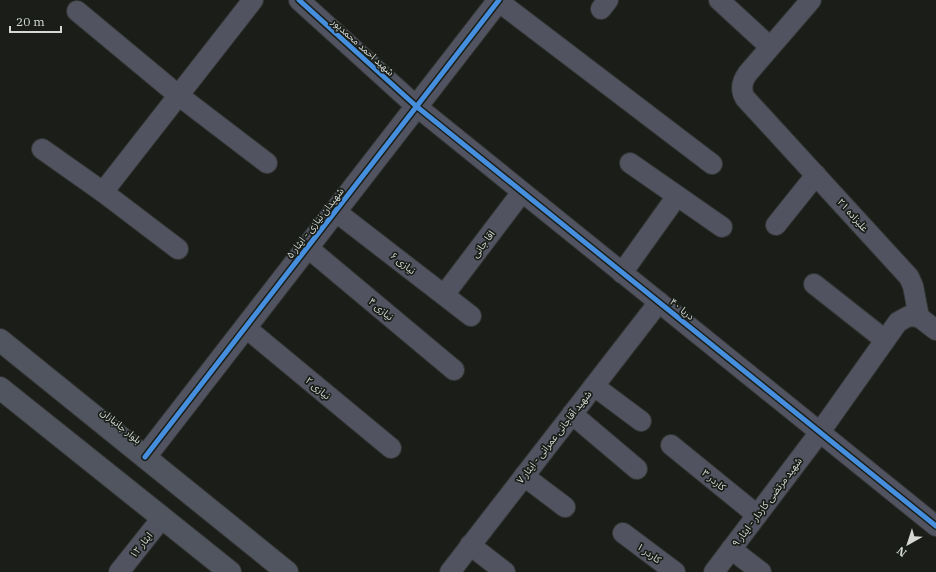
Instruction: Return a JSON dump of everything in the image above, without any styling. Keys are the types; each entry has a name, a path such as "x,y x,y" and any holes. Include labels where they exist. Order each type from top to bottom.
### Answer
{"main road":[{"name":"بلوار جانبازان","path":"0,340 287,572"},
{"path":"0,388 230,572"}],"street":[{"path":"103,192 253,0"},
{"name":"شهید احمد محمدپور","path":"299,0 416,106"},
{"path":"499,0 712,164"},
{"name":"شهیدان نیازی - ایثار ۵","path":"145,457 499,0"},
{"path":"719,0 769,46"},
{"name":"علیزاده ۲۱","path":"811,0 769,46 744,78 742,93 909,277 913,286 920,317"},
{"path":"77,12 178,95 267,163"},
{"name":"دریا ۴۰","path":"416,106 936,526"},
{"path":"42,149 103,192 178,249"},
{"path":"630,163 722,227"},
{"path":"776,225 816,175"},
{"name":"اقا جانی","path":"444,295 522,192"},
{"path":"622,273 677,196"},
{"name":"نیازی ۶","path":"335,211 471,316"},
{"name":"نیازی ۴","path":"307,248 454,370"},
{"path":"814,284 885,340"},
{"name":"شهید آقاجانی عمرانی - ایثار ۷","path":"450,572 659,302"},
{"path":"820,432 885,340 902,319 909,316 920,317 936,330"},
{"name":"نیازی ۲","path":"245,327 391,448"},
{"path":"594,386 641,421"},
{"path":"572,414 637,469"},
{"name":"شهید مرتضی کاردار - ایثار ۹","path":"714,572 820,432"},
{"name":"کاردر ۳","path":"670,445 757,515"},
{"path":"524,476 565,507"},
{"name":"ایثار ۱۲","path":"119,572 162,518"},
{"name":"کاردر ۱","path":"623,533 675,572"},
{"path":"470,545 505,572"},
{"path":"731,549 761,572"}],"cycle path":[{"path":"299,0 416,106 936,526"},
{"path":"145,457 499,0"}]}
